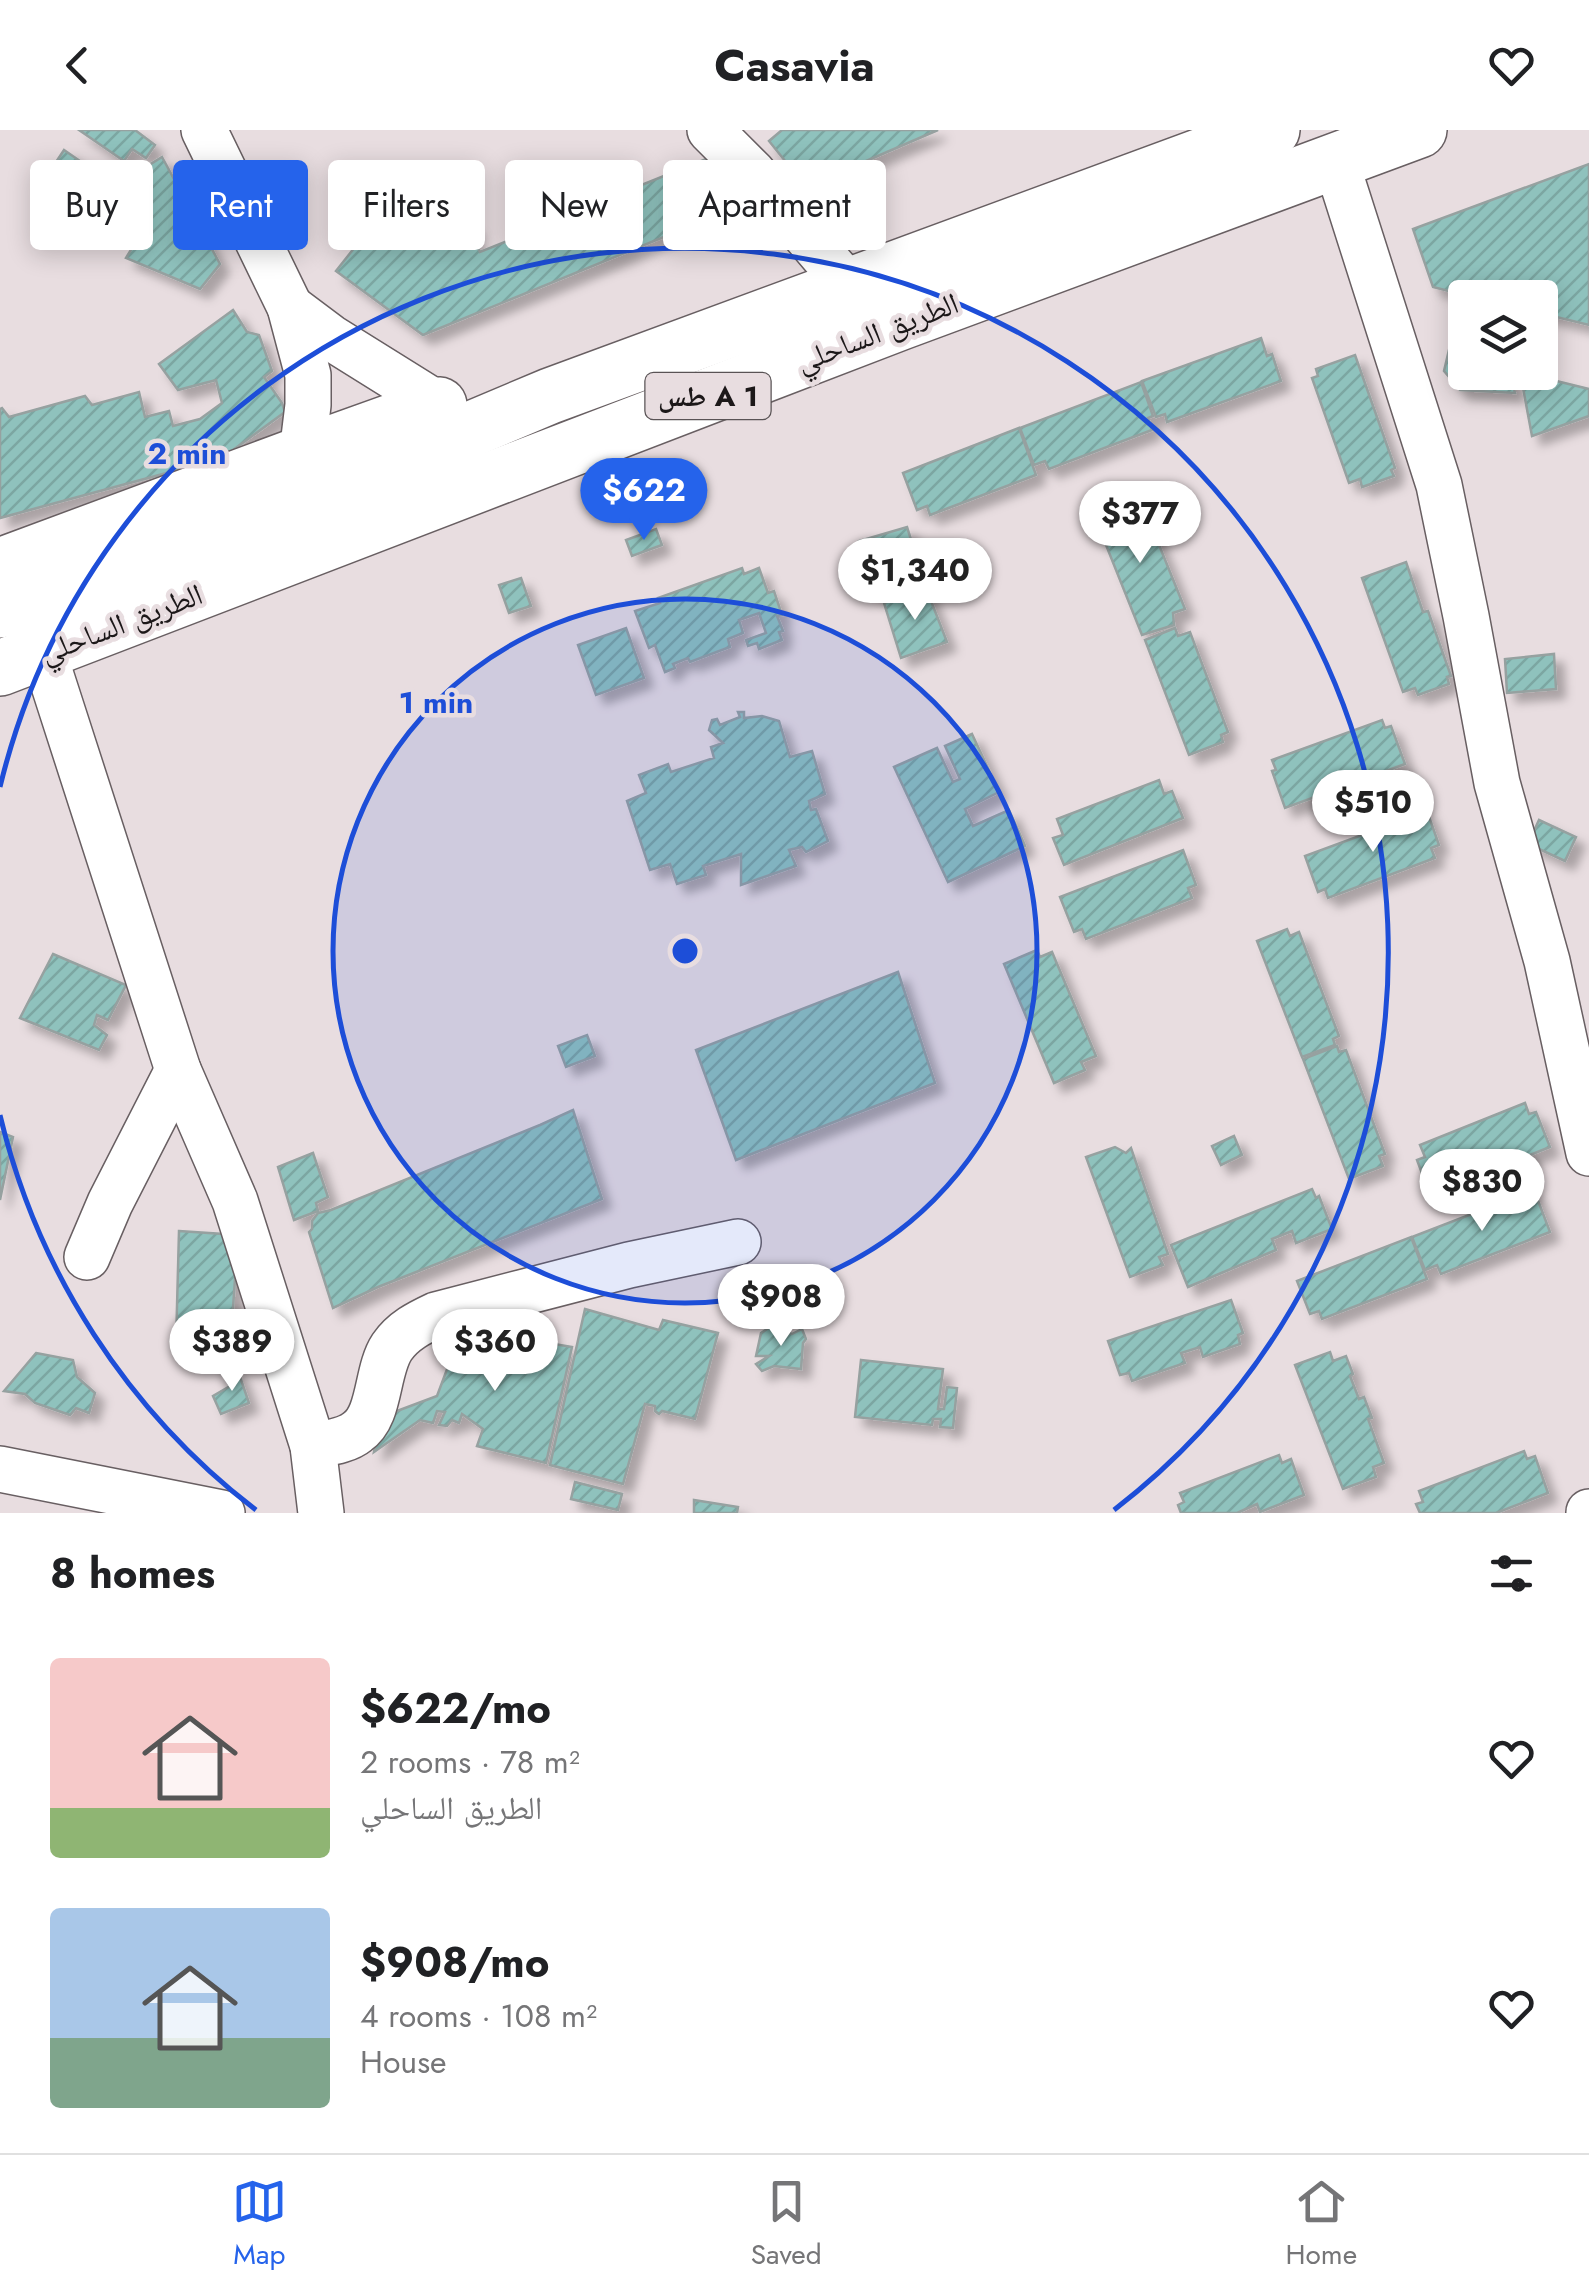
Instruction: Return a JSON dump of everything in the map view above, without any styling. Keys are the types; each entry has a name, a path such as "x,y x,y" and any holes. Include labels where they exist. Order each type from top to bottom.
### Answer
{"highway":[{"name":"الطريق الساحلي","path":"0,610 360,476 550,396 1272,130"},
{"name":"الطريق الساحلي","path":"0,695 25,670 115,626 901,322 1419,130"},
{"path":"0,566 439,406 499,390 550,396"}],"street":[{"path":"204,130 290,307 308,375 302,454"},
{"path":"710,130 753,173 848,285"},
{"path":"1336,162 1439,485 1497,783 1547,961 1589,1153"},
{"path":"290,307 439,406"},
{"path":"25,670 178,1070 235,1201 312,1446 321,1513"},
{"path":"87,1257 178,1070"},
{"path":"312,1446 354,1435 362,1429 371,1414 384,1361 412,1326 436,1315 629,1265 738,1242"},
{"path":"0,1469 222,1513"}],"building":[{"path":"79,130 135,130 155,145 146,158 132,149 123,160"},
{"path":"782,130 938,130 869,160 784,160 769,141"},
{"path":"731,149 740,160 704,160"},
{"path":"64,150 79,160 57,160"},
{"path":"162,157 173,177 173,250 212,250 220,264 200,289 126,258 131,250 153,250 153,163"},
{"path":"1589,164 1589,325 1558,317 1558,280 1448,280 1448,291 1433,287 1413,229"},
{"path":"663,176 663,237 643,245 643,184"},
{"path":"505,242 505,250 632,250 423,335 336,271 353,250 485,250"},
{"path":"233,310 247,332 259,335 272,371 264,377 285,412 222,458 0,518 0,409 9,417 85,396 92,405 139,392 145,417 169,411 173,426 200,419 222,403 216,380 178,390 159,364"},
{"path":"1261,338 1267,356 1272,354 1281,381 1167,422 1165,414 1156,417 1142,381"},
{"path":"1355,355 1395,468 1391,470 1394,476 1362,487 1360,479 1349,483 1312,378 1318,376 1316,369"},
{"path":"1558,381 1589,389 1589,416 1532,436 1523,390 1558,390"},
{"path":"1141,382 1153,416 1148,418 1152,430 1049,469 1045,461 1034,465 1020,428"},
{"path":"1460,390 1514,390 1515,393"},
{"path":"1019,428 1036,475 930,515 927,506 917,510 903,473"},
{"path":"1130,500 1133,507 1142,503 1185,609 1173,613 1174,625 1142,635 1094,515"},
{"path":"907,527 924,580 876,595 859,541"},
{"path":"656,529 662,545 632,556 626,540"},
{"path":"1406,562 1451,676 1447,677 1449,684 1418,695 1415,688 1403,692 1362,578"},
{"path":"742,568 744,574 759,568 768,593 774,591 782,615 777,616 782,640 759,649 757,643 748,646 746,640 766,633 759,613 739,620 743,633 728,639 730,647 690,662 688,658 665,672 655,645 649,648 635,611 660,603 658,598"},
{"path":"521,578 531,606 509,613 499,585"},
{"path":"926,588 947,642 901,658 884,603"},
{"path":"626,628 644,678 596,695 578,645"},
{"path":"1175,628 1178,636 1190,632 1228,732 1221,735 1223,742 1189,755 1145,640"},
{"path":"1554,654 1556,689 1507,693 1505,659"},
{"path":"738,712 744,712 744,718 762,716 779,721 790,757 812,751 825,794 809,801 828,841 806,852 802,847 789,850 796,866 741,885 741,854 703,866 706,875 677,884 670,864 650,870 627,801 646,793 639,775 668,764 671,772 714,758 711,747 723,743 709,730 712,720 717,719 720,725 740,717"},
{"path":"1382,720 1385,728 1391,726 1405,764 1285,808 1272,760"},
{"path":"972,734 999,792 965,809 973,826 1009,810 1025,846 948,882 894,767 937,748 953,782 960,779 945,746"},
{"path":"1159,780 1164,794 1172,791 1183,818 1064,865 1053,838 1063,835 1057,819"},
{"path":"1427,811 1439,845 1431,848 1435,858 1328,898 1325,889 1318,892 1305,856"},
{"path":"1539,820 1576,837 1565,861 1528,844"},
{"path":"1183,850 1196,885 1188,888 1192,898 1086,939 1082,929 1074,932 1060,897"},
{"path":"1287,929 1290,936 1299,932 1339,1036 1333,1039 1335,1045 1302,1057 1257,941"},
{"path":"1037,950 1040,957 1052,952 1096,1056 1081,1062 1085,1070 1054,1083 1004,964"},
{"path":"53,954 126,985 108,1020 97,1015 94,1025 107,1035 99,1050 20,1018"},
{"path":"898,972 935,1083 736,1160 696,1050"},
{"path":"587,1035 595,1056 566,1067 558,1046"},
{"path":"1337,1046 1339,1052 1346,1050 1385,1154 1379,1156 1383,1166 1349,1179 1303,1059"},
{"path":"1525,1103 1529,1114 1536,1112 1550,1147 1430,1195 1417,1160 1425,1157 1420,1145"},
{"path":"573,1110 602,1199 333,1308 309,1232 318,1213"},
{"path":"0,1132 13,1137 0,1200"},
{"path":"1234,1136 1242,1155 1221,1165 1212,1146"},
{"path":"1115,1147 1126,1153 1131,1148 1168,1254 1159,1257 1163,1265 1130,1277 1086,1157"},
{"path":"313,1153 328,1197 316,1203 318,1211 294,1220 278,1167"},
{"path":"1312,1189 1316,1198 1319,1196 1332,1229 1296,1243 1292,1231 1272,1239 1276,1250 1188,1287 1171,1245"},
{"path":"1534,1190 1550,1232 1441,1274 1437,1265 1425,1270 1412,1237"},
{"path":"179,1231 238,1235 230,1352 176,1344"},
{"path":"1411,1237 1427,1279 1322,1319 1319,1311 1310,1314 1297,1281"},
{"path":"1231,1300 1243,1333 1238,1335 1240,1344 1203,1357 1200,1347 1181,1353 1185,1363 1132,1381 1129,1373 1120,1375 1108,1341"},
{"path":"585,1309 659,1330 663,1320 718,1333 695,1419 662,1411 659,1414 655,1406 645,1404 623,1484 550,1465"},
{"path":"456,1327 572,1347 546,1463 477,1446 483,1429 462,1414 459,1423 452,1420 447,1426 439,1425 445,1412 437,1411 433,1423 420,1420 374,1452 381,1417 437,1396 455,1348"},
{"path":"770,1327 792,1334 802,1329 806,1339 801,1369 774,1366 762,1371 756,1364 769,1356 756,1356 761,1333"},
{"path":"1330,1352 1333,1361 1346,1356 1359,1399 1364,1397 1372,1418 1368,1419 1384,1463 1373,1467 1376,1477 1343,1489 1295,1365"},
{"path":"36,1353 73,1360 77,1377 95,1393 89,1413 76,1408 70,1415 35,1403 25,1394 4,1391"},
{"path":"861,1360 943,1369 938,1409 944,1409 947,1387 957,1388 953,1428 940,1427 941,1419 933,1419 932,1425 855,1417"},
{"path":"238,1371 249,1403 221,1414 213,1396 230,1386 224,1376"},
{"path":"1524,1451 1527,1459 1535,1456 1548,1493 1496,1513 1420,1513 1416,1504 1423,1502 1419,1491"},
{"path":"1279,1455 1282,1463 1291,1459 1304,1495 1260,1512 1257,1504 1237,1513 1181,1513 1178,1505 1184,1502 1180,1493"},
{"path":"575,1482 622,1494 618,1510 571,1499"},
{"path":"694,1500 738,1507 737,1513 694,1513"}]}
